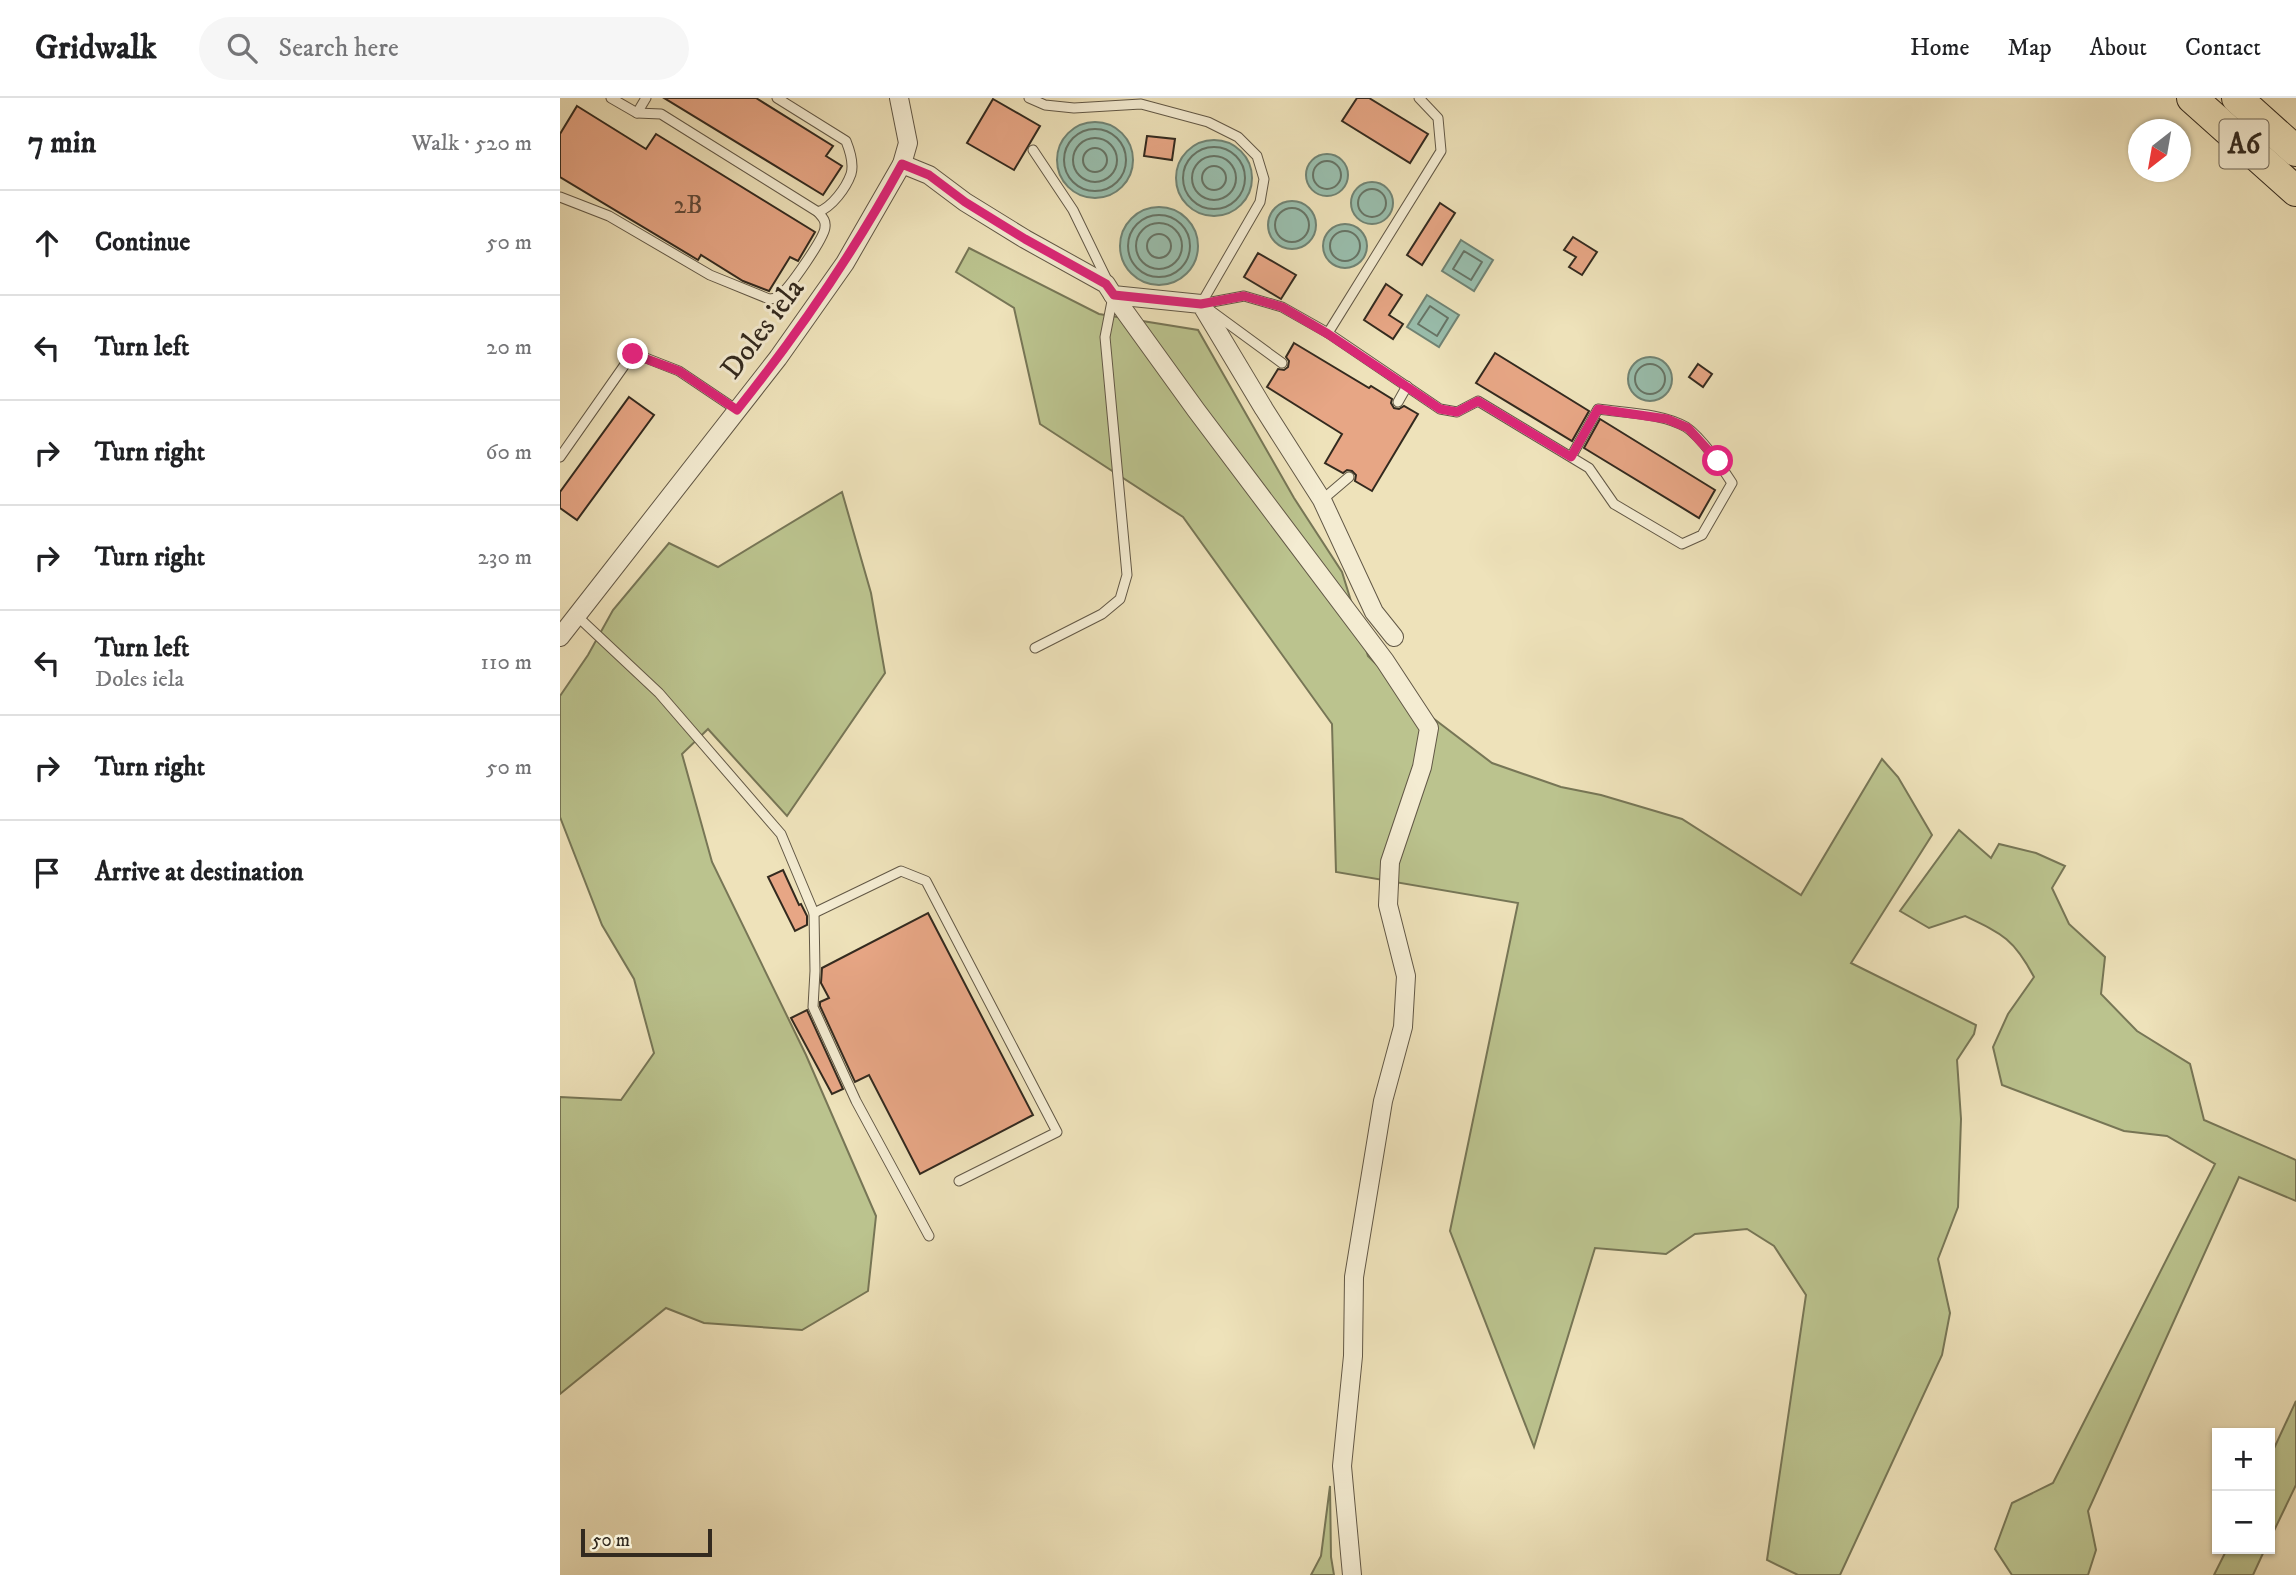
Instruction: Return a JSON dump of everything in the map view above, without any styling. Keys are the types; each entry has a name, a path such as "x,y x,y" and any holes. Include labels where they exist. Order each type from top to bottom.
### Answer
{"highway":[{"name":"A6","path":"2192,98 2296,191"},
{"name":"A6","path":"2237,98 2296,151"}],"street":[{"name":"Doles iela","path":"560,637 778,358 839,272 902,164 908,144 898,98"},
{"path":"902,164 929,175 965,202 1025,239 1106,284 1196,410 1385,661 1429,728 1422,768 1390,862 1388,905 1406,976 1403,1027 1383,1101 1354,1277 1353,1356 1342,1466 1352,1575"},
{"path":"1114,295 1201,304 1322,500 1374,612 1394,638"}],"lane":[{"path":"560,197 609,216 698,268 769,299 778,297 790,284 826,230 825,221 818,212 661,114 637,113 611,98"},
{"path":"637,113 646,98"},
{"path":"777,98 846,141 851,154 851,173 828,209 818,212"},
{"path":"1029,98 1045,105 1074,108 1141,104 1208,122 1238,138 1257,156 1264,179 1260,202 1201,304"},
{"path":"1328,334 1441,151 1438,118 1419,98"},
{"path":"1033,150 1073,210 1114,295 1105,337 1127,575 1121,599 1102,614 1035,648"},
{"path":"1201,304 1244,296 1282,307 1328,334 1440,409 1457,412 1478,401 1589,468 1614,504 1682,544 1702,535 1732,483 1718,461 1688,428 1667,419 1598,409 1571,457"},
{"path":"1201,304 1282,363"},
{"path":"560,457 633,354 679,371 737,410"},
{"path":"1398,402 1407,386"},
{"path":"1322,500 1349,477"},
{"path":"577,616 659,693 781,834 814,913 813,1007 856,1101 929,1236"},
{"path":"814,913 901,871 926,881 1057,1132 959,1181"}],"green space":[{"path":"969,248 1099,314 1198,330 1294,498 1342,572 1368,656 1421,709 1492,763 1561,787 1601,795 1682,819 1801,895 1882,759 1898,777 1932,835 1851,963 1976,1025 1974,1034 1957,1060 1961,1119 1958,1207 1938,1259 1950,1313 1942,1355 1840,1575 1798,1575 1767,1560 1806,1295 1774,1246 1747,1229 1695,1234 1666,1254 1595,1248 1534,1447 1450,1231 1518,903 1336,872 1332,724 1183,517 1040,424 1014,308 956,272"},
{"path":"842,492 871,593 885,673 787,816 708,729 682,754 712,862 806,1055 876,1216 868,1291 802,1330 704,1323 666,1308 560,1394 560,1097 621,1100 654,1053 634,979 602,925 560,817 560,696 588,655 613,610 669,543 718,567"},
{"path":"1959,830 1991,858 1999,844 2036,853 2065,866 2052,888 2069,924 2105,957 2101,994 2137,1031 2190,1064 2204,1120 2296,1160 2296,1201 2239,1177 2088,1511 2096,1550 2088,1575 2012,1575 1995,1549 2012,1503 2053,1483 2215,1164 2167,1136 2124,1131 2002,1085 1993,1047 2008,1014 2034,977 2027,964 2006,939 1965,916 1929,928 1900,911"},
{"path":"2296,1401 2296,1485 2275,1529 2275,1491 2275,1446"},
{"path":"1330,1486 1331,1557 1334,1575 1311,1575 1321,1556"},
{"path":"2224,1554 2263,1554 2253,1575 2214,1575"}],"water":[{"path":"1095,122 1110,125 1122,133 1130,145 1133,160 1130,175 1122,187 1110,195 1095,198 1080,195 1068,187 1060,175 1057,160 1060,145 1068,133 1080,125"},
{"path":"1214,140 1229,143 1241,151 1249,163 1252,178 1249,193 1241,205 1229,213 1214,216 1199,213 1187,205 1179,193 1176,178 1179,163 1187,151 1199,143"},
{"path":"1327,154 1342,160 1348,175 1342,190 1327,196 1312,190 1306,175 1312,160"},
{"path":"1372,182 1387,188 1393,203 1387,218 1372,224 1357,218 1351,203 1357,188"},
{"path":"1292,201 1309,208 1316,225 1309,242 1292,249 1275,242 1268,225 1275,208"},
{"path":"1159,207 1174,210 1186,219 1195,231 1198,246 1195,261 1186,273 1174,282 1159,285 1144,282 1132,273 1123,261 1120,246 1123,231 1132,219 1144,210"},
{"path":"1345,224 1360,231 1367,246 1360,261 1345,268 1330,261 1323,246 1330,231"},
{"path":"1461,240 1493,260 1474,291 1442,271"},
{"path":"1427,295 1459,315 1439,347 1407,327"},
{"path":"1650,357 1665,364 1672,379 1665,394 1650,401 1635,394 1628,379 1635,364"}],"building":[{"path":"664,98 756,98 833,146 826,156 842,166 823,195"},
{"path":"1357,98 1369,98 1428,134 1410,163 1342,121"},
{"path":"993,99 1040,126 1014,170 967,143"},
{"path":"577,106 646,149 656,134 815,232 798,261 790,257 769,291 743,281 701,255 698,260 560,177 560,134"},
{"path":"1147,136 1175,139 1172,160 1144,156"},
{"path":"1440,203 1455,213 1422,265 1407,255"},
{"path":"1573,237 1597,252 1582,275 1569,267 1576,257 1564,250"},
{"path":"1258,253 1296,275 1281,299 1244,277"},
{"path":"1386,284 1402,295 1389,315 1403,324 1393,339 1364,320"},
{"path":"1294,343 1392,399 1394,408 1404,406 1418,414 1372,491 1355,481 1356,475 1352,471 1343,473 1325,463 1342,434 1267,387 1278,369 1284,370 1288,367 1289,361 1286,357"},
{"path":"1495,353 1589,411 1572,441 1476,383"},
{"path":"1698,364 1712,374 1703,387 1689,377"},
{"path":"629,397 654,415 577,520 560,508 560,492"},
{"path":"1600,419 1715,490 1699,518 1584,448"},
{"path":"783,870 807,916 807,925 795,931 768,877"},
{"path":"928,913 1033,1115 920,1174 869,1075 855,1082 820,1002 829,998 821,983 822,968"},
{"path":"807,1010 843,1089 832,1094 791,1018"}],"route":[{"path":"633,354 679,371 737,410 821,299 902,164 929,175 965,202 1025,239 1106,284 1114,295 1201,304 1244,296 1282,307 1328,334 1440,409 1457,412 1478,401 1571,457 1598,409 1667,419 1688,428 1718,461"}]}
